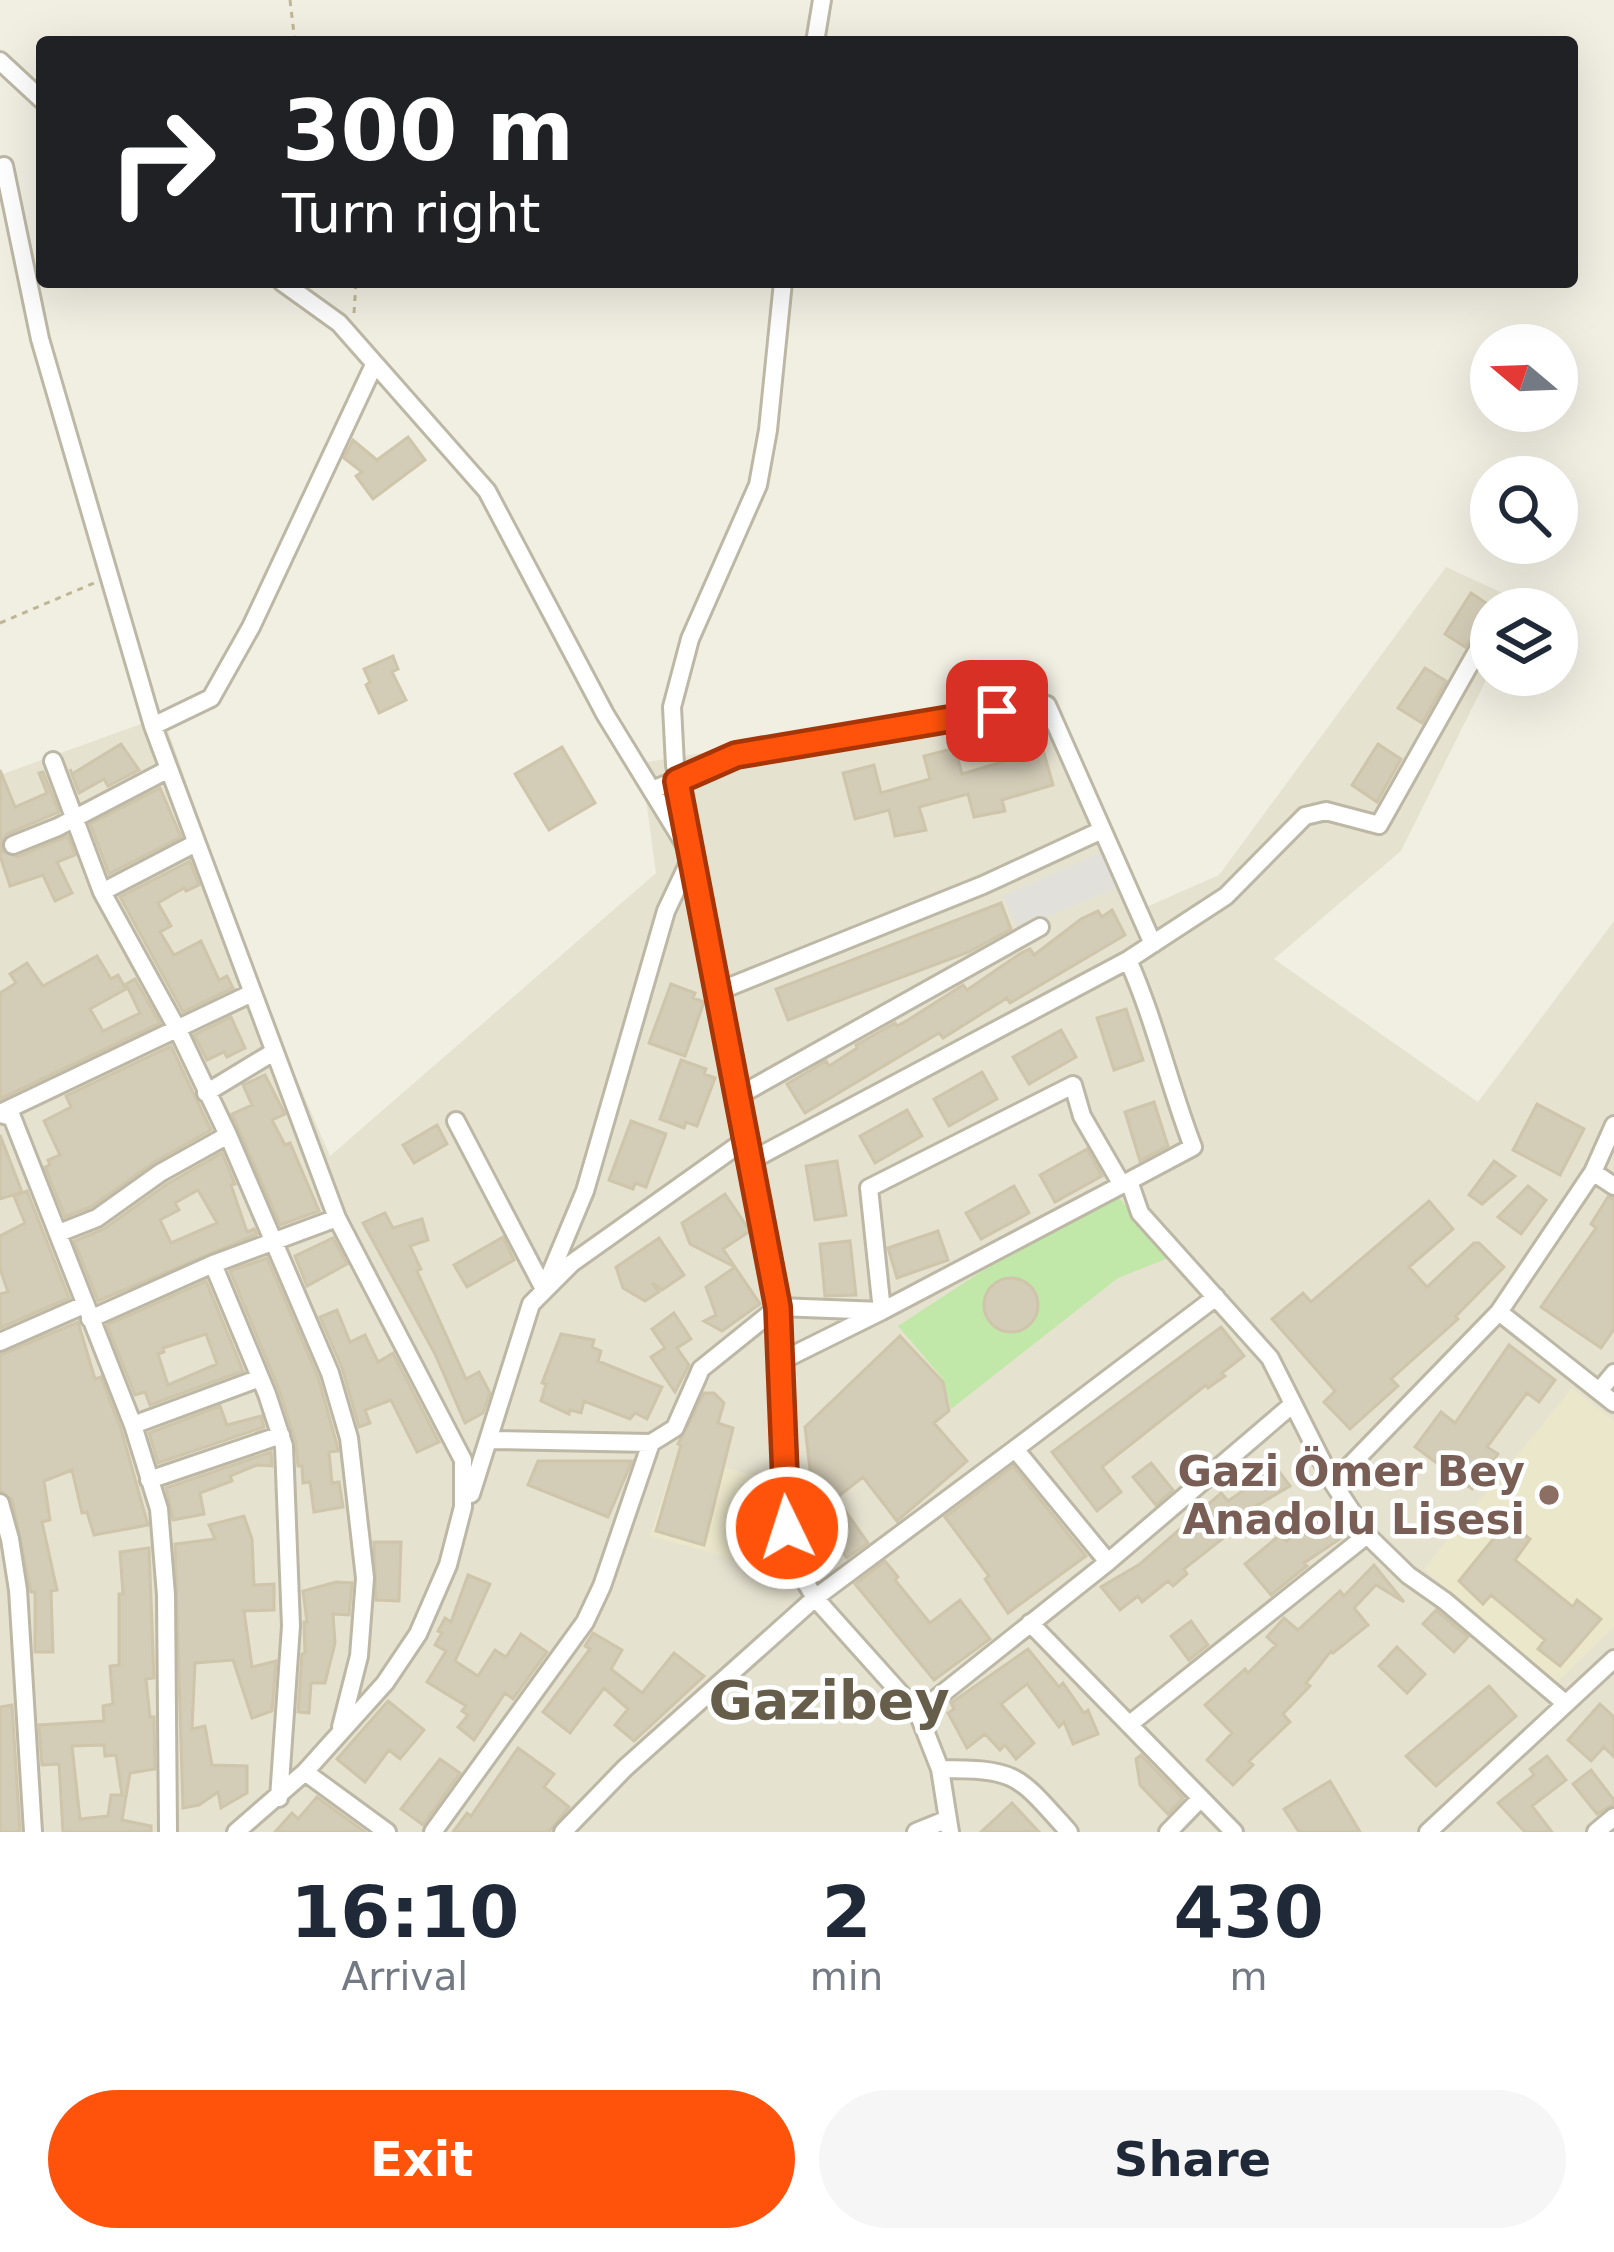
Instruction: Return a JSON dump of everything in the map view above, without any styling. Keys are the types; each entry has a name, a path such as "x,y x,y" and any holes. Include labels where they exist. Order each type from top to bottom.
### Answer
{"street":[{"path":"816,36 822,0"},
{"path":"0,61 36,94"},
{"path":"4,166 40,339 153,726 337,1218 463,1460 463,1507 448,1565 418,1634 385,1683 340,1734 243,1830"},
{"path":"290,288 339,323 487,490 605,714 692,856"},
{"path":"782,288 758,485 690,639 672,707 677,781 778,1307 787,1528 797,1568 815,1598 918,1713 940,1769 949,1826 916,1832"},
{"path":"153,726 212,698 374,364"},
{"path":"752,1160 1128,960 1226,896 1305,816 1326,811 1379,825 1470,664"},
{"path":"652,790 736,755 1041,703 1047,705 1153,944"},
{"path":"52,761 102,892 178,1030 228,1135 330,1373 354,1470 366,1600 359,1656 340,1734"},
{"path":"13,844 169,769"},
{"path":"719,991 983,885 1100,831"},
{"path":"102,892 196,843"},
{"path":"456,1534 490,1440 522,1325 544,1289 585,1192 666,911 692,856"},
{"path":"740,1095 1040,927"},
{"path":"783,1360 1193,1147 1167,1080 1146,1000 1128,960"},
{"path":"0,1114 250,994"},
{"path":"206,1093 272,1053"},
{"path":"882,1311 869,1188 1073,1085 1082,1116 1140,1213 1270,1358 1333,1484 1367,1535 1408,1575 1445,1600 1565,1703"},
{"path":"0,1114 12,1117 134,1425 159,1509 166,1595 169,1832"},
{"path":"456,1121 544,1289"},
{"path":"1333,1484 1499,1312 1593,1172 1614,1124"},
{"path":"58,1233 97,1218 160,1173 228,1135"},
{"path":"544,1289 572,1263 748,1138"},
{"path":"1593,1172 1614,1186"},
{"path":"0,1342 337,1218"},
{"path":"213,1264 281,1436 291,1626 279,1798"},
{"path":"562,1832 625,1768 815,1598 1216,1297"},
{"path":"490,1440 651,1443 675,1428 701,1369 778,1307 882,1311"},
{"path":"1499,1312 1606,1397 1614,1373"},
{"path":"134,1425 260,1378"},
{"path":"918,1713 1108,1562 1293,1404"},
{"path":"149,1480 281,1436"},
{"path":"433,1832 585,1622 651,1443"},
{"path":"1016,1449 1108,1562"},
{"path":"0,1503 18,1590 33,1832"},
{"path":"1131,1723 1367,1535"},
{"path":"1030,1623 1234,1832"},
{"path":"1428,1832 1614,1659"},
{"path":"940,1769 1014,1775 1069,1832"},
{"path":"305,1772 387,1832"},
{"path":"1168,1832 1201,1798"},
{"path":"1596,1832 1614,1817"}],"path":[{"path":"290,0 294,36"},
{"path":"0,623 107,577"}],"shaded area":[{"path":"1446,567 1492,588 1470,588 1470,696 1478,696 1401,851 1274,959 1478,1102 1614,921 1614,1832 0,1832 0,775 163,716 261,996 330,1156 656,873 641,763 1052,695 1142,909 1219,875"},
{"path":"1100,853 1117,887 1019,929 1003,896"},
{"name":"Gazi Ömer Bey Anadolu Lisesi","path":"1572,1388 1614,1421 1614,1627 1556,1683 1424,1569"},
{"path":"676,1456 770,1479 770,1522 735,1559 650,1536"}],"green space":[{"path":"1119,1198 1171,1257 1118,1278 951,1409 943,1379 898,1326 999,1260"}],"building":[{"path":"408,437 425,460 373,499 356,476 362,472 344,458 353,440 377,460"},
{"path":"1470,595 1470,640 1465,647 1445,634"},
{"path":"393,656 398,669 392,672 406,700 379,713 364,669"},
{"path":"1425,668 1446,681 1422,723 1398,708"},
{"path":"1040,739 1053,785 1002,800 1005,811 974,817 968,794 919,807 926,830 895,836 889,810 855,819 843,773 874,765 881,793 930,779 924,756 955,748 962,774 1012,759 1009,748"},
{"path":"121,744 139,770 108,786 104,779 79,793 70,769 72,774"},
{"path":"1378,744 1401,759 1377,802 1352,785"},
{"path":"562,747 595,803 549,830 515,774"},
{"path":"0,770 15,807 47,793 39,773 43,772 59,812 7,834 2,851 17,857 68,836 75,855 57,862 72,893 55,901 43,875 10,886 0,856"},
{"path":"160,788 181,837 109,874 90,824"},
{"path":"190,861 199,885 158,903 171,926 160,932 174,955 201,941 219,980 227,976 233,988 183,1012 120,897"},
{"path":"1001,903 1011,929 969,952 788,1020 776,989"},
{"path":"1112,910 1125,935 1010,1003 1007,998 943,1038 939,1033 805,1113 787,1084 826,1061 829,1066 856,1045 908,1020 963,985 967,990 1021,953 1030,949 1034,955 1081,919 1098,911 1102,917"},
{"path":"97,956 111,979 118,975 126,989 90,1009 103,1031 140,1013 126,984 135,979 160,1023 0,1099 0,993 16,983 10,974 27,963 43,986"},
{"path":"671,984 704,1002 685,1056 649,1043"},
{"path":"1126,1009 1143,1060 1114,1070 1097,1018"},
{"path":"231,1017 245,1048 207,1060 194,1035"},
{"path":"1061,1030 1076,1057 1029,1084 1013,1057"},
{"path":"171,1046 211,1130 91,1207 65,1217 45,1167 60,1155 44,1121 71,1107 66,1096"},
{"path":"681,1060 706,1069 704,1074 715,1078 697,1126 686,1122 684,1128 660,1119"},
{"path":"982,1072 997,1099 949,1126 934,1099"},
{"path":"265,1075 285,1114 272,1120 285,1145 290,1143 319,1211 280,1225 232,1114 252,1105 243,1085"},
{"path":"1154,1102 1168,1146 1140,1161 1125,1112"},
{"path":"1537,1104 1584,1129 1560,1175 1513,1150"},
{"path":"907,1110 922,1136 875,1163 860,1136"},
{"path":"631,1121 666,1134 646,1187 635,1183 633,1189 609,1180"},
{"path":"437,1125 447,1144 414,1163 403,1145"},
{"path":"0,1135 22,1192 0,1199"},
{"path":"1087,1149 1102,1176 1055,1202 1040,1175"},
{"path":"222,1153 247,1232 254,1229 257,1234 98,1301 74,1241 104,1229 167,1184","holes":["198,1190 217,1223 171,1243 160,1220 179,1210 175,1203"]},
{"path":"837,1161 846,1215 815,1220 806,1166"},
{"path":"1494,1161 1515,1176 1482,1204 1469,1195"},
{"path":"1014,1186 1029,1213 981,1239 966,1213"},
{"path":"1528,1186 1546,1200 1521,1234 1498,1217"},
{"path":"27,1191 69,1298 0,1328 0,1294 8,1292 0,1269 0,1236 25,1223 14,1196"},
{"path":"725,1194 750,1231 723,1249 735,1267 690,1244 682,1223"},
{"path":"1608,1197 1614,1199 1614,1329 1601,1348 1541,1307 1596,1228 1591,1224"},
{"path":"1429,1201 1453,1229 1409,1267 1427,1287 1474,1243 1504,1267 1458,1319 1391,1379 1398,1386 1350,1429 1324,1402 1335,1391 1272,1319 1303,1293 1311,1302"},
{"path":"385,1213 393,1228 422,1219 428,1240 410,1246 421,1269 417,1271 466,1379 479,1372 490,1393 483,1413 465,1423 435,1354 363,1223"},
{"path":"938,1231 948,1260 897,1278 888,1248"},
{"path":"503,1237 514,1260 467,1287 454,1265"},
{"path":"333,1238 347,1264 307,1286 295,1256"},
{"path":"659,1238 684,1275 662,1290 652,1283 659,1292 645,1301 623,1288 616,1267"},
{"path":"850,1241 856,1295 825,1296 820,1244"},
{"path":"267,1258 318,1377 338,1451 329,1452 332,1483 339,1482 343,1507 314,1512 310,1482 303,1483 279,1390 230,1271"},
{"path":"735,1267 760,1304 722,1331 704,1321 716,1315 706,1287"},
{"path":"1011,1278 1030,1286 1038,1305 1030,1324 1011,1332 992,1324 984,1305 992,1286"},
{"path":"206,1281 243,1371 150,1405 145,1392 135,1395 107,1325","holes":["206,1334 217,1364 168,1385 158,1354 163,1348"]},
{"path":"337,1310 350,1342 365,1335 378,1362 393,1353 439,1442 417,1452 391,1400 365,1410 370,1423 359,1427 342,1368 320,1317"},
{"path":"674,1313 691,1339 677,1348 689,1365 675,1392 651,1357 665,1348 652,1329"},
{"path":"78,1322 95,1379 101,1377 121,1429 148,1525 94,1535 87,1512 82,1513 72,1470 44,1481 50,1520 42,1522 57,1590 51,1591 53,1652 35,1652 35,1592 31,1592 12,1500 0,1491 0,1355"},
{"path":"1221,1327 1244,1356 1222,1373 1225,1376 1206,1385 1102,1467 1121,1492 1097,1511 1052,1452"},
{"path":"561,1334 594,1340 592,1347 601,1351 598,1361 662,1387 647,1419 635,1413 630,1419 584,1401 581,1413 570,1410 569,1414 541,1401 546,1384 542,1383"},
{"path":"900,1336 943,1382 949,1411 934,1423 967,1461 897,1521 863,1477 836,1498 868,1543 847,1558 815,1512 805,1427"},
{"path":"1509,1345 1555,1380 1539,1402 1527,1393 1487,1447 1498,1454 1472,1489 1415,1447 1441,1412 1455,1423"},
{"path":"704,1393 714,1393 724,1403 718,1423 733,1428 704,1545 656,1531 678,1444"},
{"path":"220,1406 227,1425 261,1416 264,1427 158,1463 149,1433"},
{"path":"271,1452 272,1466 257,1465 200,1493 204,1514 173,1520 166,1488"},
{"path":"1269,1458 1290,1486 1241,1515 1245,1521 1184,1569 1187,1574 1173,1586 1168,1581 1142,1602 1138,1596 1120,1610 1101,1587 1140,1564 1221,1493 1228,1501 1259,1480 1252,1471"},
{"path":"538,1461 632,1461 608,1517 528,1485"},
{"path":"1151,1463 1173,1490 1156,1505 1133,1477"},
{"path":"1013,1466 1086,1556 1008,1613 985,1579 989,1576 945,1517"},
{"path":"1332,1512 1347,1534 1304,1563 1307,1566 1271,1595 1245,1564 1280,1535 1286,1541"},
{"path":"244,1516 252,1539 254,1585 274,1584 274,1610 244,1611 252,1667 276,1661 272,1711 252,1718 233,1660 195,1663 192,1729 205,1726 212,1765 247,1766 247,1793 221,1808 218,1792 199,1805 183,1808 175,1544 215,1539 209,1525"},
{"path":"1508,1521 1530,1539 1515,1560 1573,1607 1577,1600 1601,1619 1560,1666 1538,1649 1545,1640 1491,1595 1483,1604 1459,1581"},
{"path":"374,1542 401,1542 399,1601 376,1600"},
{"path":"149,1548 154,1678 146,1679 150,1717 154,1717 155,1769 130,1773 122,1820 151,1826 151,1832 63,1832 59,1764 42,1765 39,1725 104,1721 103,1706 113,1704 110,1666 119,1665 119,1594 123,1594 120,1552","holes":["104,1745 105,1756 116,1755 122,1795 111,1795 108,1816 80,1819 72,1746"]},
{"path":"885,1561 930,1623 960,1600 990,1639 934,1680 855,1584"},
{"path":"1374,1565 1404,1602 1376,1585 1354,1608 1368,1625 1331,1651 1306,1683 1310,1686 1283,1714 1290,1722 1249,1761 1253,1765 1233,1785 1207,1760 1232,1733 1205,1705 1276,1645 1267,1637 1284,1618 1298,1630 1340,1591 1344,1596"},
{"path":"468,1575 490,1584 455,1661 478,1676 495,1650 506,1657 521,1634 547,1652 513,1699 505,1693 474,1740 458,1727 468,1715 462,1711 466,1706 427,1682 446,1651 435,1645 442,1633 438,1631 445,1618 451,1622"},
{"path":"352,1583 349,1615 333,1614 335,1643 325,1683 311,1683 309,1713 298,1712 307,1622 303,1591"},
{"path":"1436,1610 1468,1637 1454,1652 1423,1624"},
{"path":"1191,1621 1208,1645 1189,1660 1171,1636"},
{"path":"593,1633 622,1650 611,1669 642,1693 674,1653 704,1676 634,1741 615,1725 628,1709 604,1688 570,1733 543,1712 590,1649 585,1646"},
{"path":"1397,1647 1425,1674 1407,1693 1379,1666"},
{"path":"1028,1649 1059,1687 1063,1683 1084,1713 1088,1710 1098,1734 1073,1744 1064,1722 1059,1727 1027,1684 1001,1704 1034,1743 1016,1759 1005,1745 1000,1750 985,1734 967,1748 948,1713 954,1709 951,1703"},
{"path":"1489,1686 1516,1716 1436,1786 1406,1756"},
{"path":"388,1701 424,1730 400,1759 389,1750 365,1782 337,1759"},
{"path":"1600,1704 1614,1717 1614,1757 1604,1747 1591,1761 1568,1740"},
{"path":"12,1705 20,1832 0,1832 0,1707"},
{"path":"518,1748 554,1774 544,1787 569,1807 549,1832 453,1832 467,1813 471,1816"},
{"path":"1141,1755 1183,1798 1168,1814 1140,1785 1136,1759"},
{"path":"1547,1756 1566,1780 1532,1806 1552,1832 1525,1832 1498,1803 1534,1775 1530,1769"},
{"path":"440,1759 460,1773 423,1825 401,1809"},
{"path":"1591,1770 1614,1800 1597,1814 1573,1784"},
{"path":"1330,1781 1360,1832 1299,1832 1284,1809"},
{"path":"317,1797 365,1832 275,1832 292,1813 298,1819"},
{"path":"1012,1803 1039,1832 981,1832"}],"place":[{"name":"Gazi Ömer Bey Anadolu Lisesi","path":"1549,1495"}],"district":[{"name":"Gazibey","path":"829,1700"}],"route":[{"path":"787,1528 778,1307 677,781 736,755 997,711"}]}
